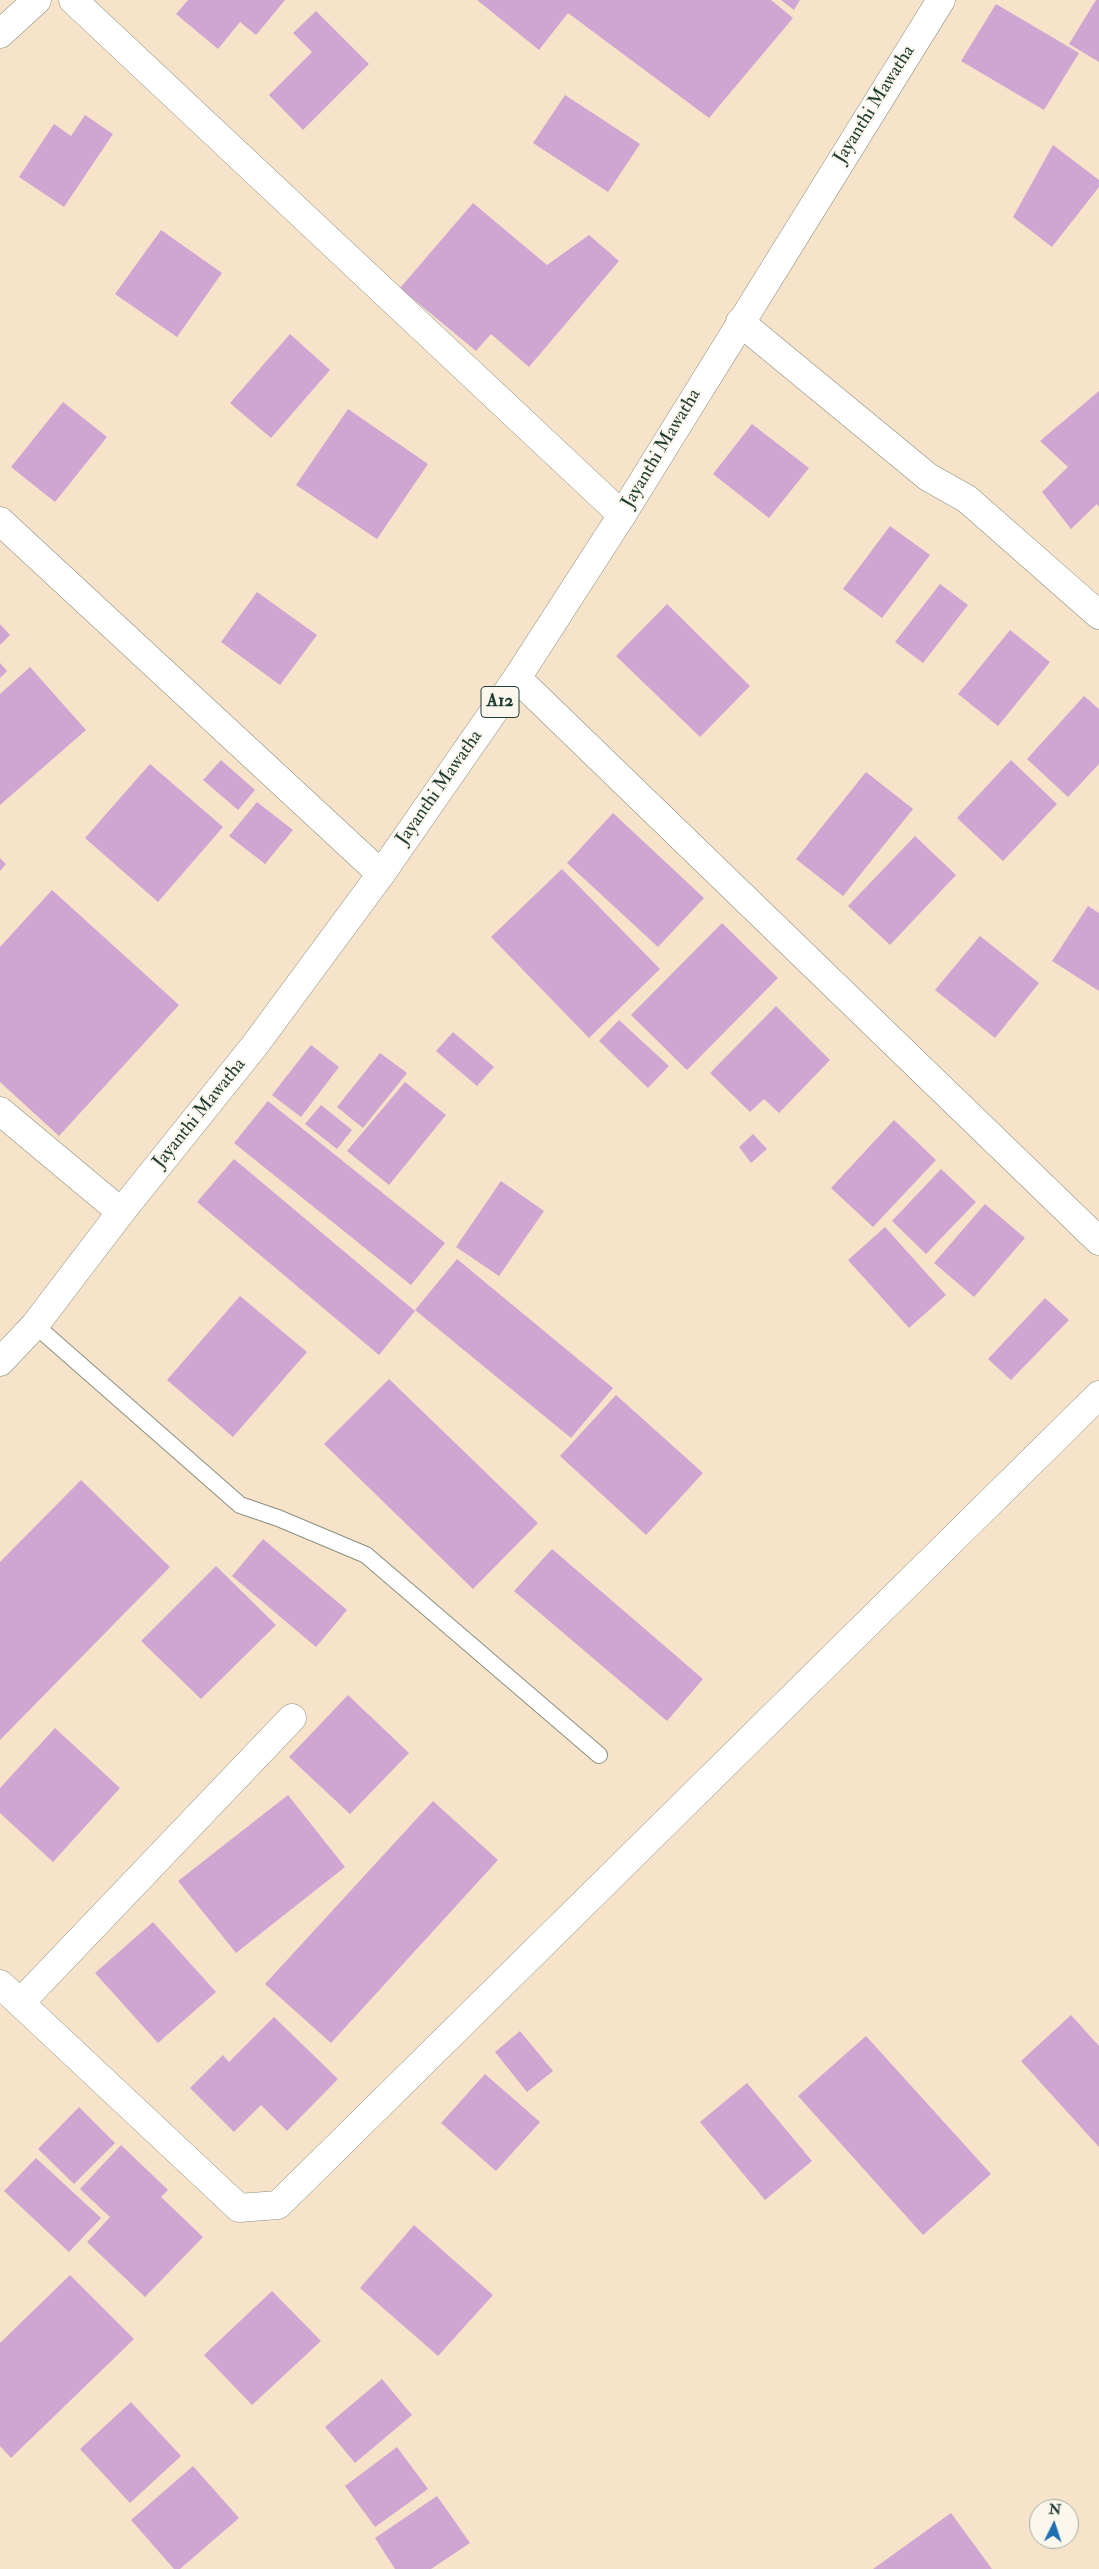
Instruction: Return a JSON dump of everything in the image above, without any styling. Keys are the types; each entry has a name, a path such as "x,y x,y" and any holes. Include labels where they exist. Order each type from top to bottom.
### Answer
{"main road":[{"path":"0,34 37,0"},
{"path":"72,0 622,515"},
{"name":"Jayanthi Mawatha","path":"0,1362 35,1325 121,1212 255,1046 381,874 517,678 622,515 941,0"},
{"path":"740,322 928,477 967,500 1099,615"},
{"path":"0,520 381,874"},
{"path":"517,678 1099,1241"},
{"path":"0,1111 121,1212"},
{"path":"0,1984 239,2208 278,2205 1099,1395"},
{"path":"20,2003 292,1718"}],"lane":[{"path":"35,1325 240,1505 278,1518 366,1555 598,1755"}],"building":[{"path":"188,0 285,0 256,35 240,22 218,49 176,14"},
{"path":"477,0 771,0 793,18 709,118 568,13 539,50"},
{"path":"781,0 800,0 794,10"},
{"path":"1096,0 1099,0 1099,62 1069,44"},
{"path":"996,4 1079,53 1044,110 961,61"},
{"path":"316,11 369,64 303,130 269,95 312,52 293,33"},
{"path":"565,95 640,144 608,192 533,143"},
{"path":"85,115 113,134 64,207 19,177 54,124 71,136"},
{"path":"1053,145 1099,180 1099,187 1052,247 1013,217"},
{"path":"473,203 547,265 589,235 619,261 529,367 491,334 476,351 400,288"},
{"path":"161,230 222,273 177,337 115,294"},
{"path":"290,334 330,370 271,438 230,403"},
{"path":"1099,391 1099,507 1097,504 1071,529 1042,492 1068,467 1040,441"},
{"path":"63,402 107,437 55,502 11,467"},
{"path":"348,409 428,464 377,539 296,485"},
{"path":"752,424 809,468 769,518 713,474"},
{"path":"890,526 930,555 882,618 843,589"},
{"path":"940,584 968,605 923,663 895,642"},
{"path":"257,592 317,635 280,685 221,642"},
{"path":"667,604 750,686 700,737 616,656"},
{"path":"0,624 10,635 0,645"},
{"path":"1010,630 1050,662 998,726 958,694"},
{"path":"0,663 7,671 0,678"},
{"path":"30,667 86,730 0,805 0,694"},
{"path":"1084,696 1099,709 1099,764 1068,797 1027,759"},
{"path":"221,760 255,790 238,810 203,780"},
{"path":"1011,760 1057,804 1003,861 957,818"},
{"path":"150,764 223,827 158,902 85,838"},
{"path":"866,772 913,809 843,896 796,859"},
{"path":"257,802 293,830 265,864 229,836"},
{"path":"613,813 704,898 658,947 567,863"},
{"path":"915,836 956,875 890,945 848,906"},
{"path":"0,858 6,864 0,871"},
{"path":"562,869 660,969 589,1038 491,937"},
{"path":"52,890 179,1005 59,1136 0,1082 0,947"},
{"path":"1088,906 1099,913 1099,991 1052,961"},
{"path":"722,923 778,978 687,1070 631,1015"},
{"path":"980,936 1039,983 995,1038 935,990"},
{"path":"776,1006 830,1060 779,1113 764,1099 750,1112 710,1073"},
{"path":"619,1020 669,1066 648,1088 599,1041"},
{"path":"453,1032 494,1067 477,1086 436,1051"},
{"path":"311,1045 339,1067 301,1117 272,1095"},
{"path":"380,1053 407,1073 363,1128 337,1107"},
{"path":"405,1082 446,1115 389,1185 347,1151"},
{"path":"268,1101 445,1243 411,1285 234,1143"},
{"path":"321,1105 352,1130 337,1149 305,1124"},
{"path":"894,1120 936,1160 873,1227 831,1188"},
{"path":"753,1134 767,1149 751,1163 739,1147"},
{"path":"234,1159 415,1311 379,1355 197,1202"},
{"path":"941,1169 976,1202 926,1254 892,1221"},
{"path":"501,1181 544,1211 499,1276 456,1247"},
{"path":"985,1204 1025,1238 974,1297 934,1263"},
{"path":"885,1227 946,1295 909,1328 848,1260"},
{"path":"457,1259 613,1388 571,1438 415,1310"},
{"path":"240,1296 307,1352 233,1437 167,1380"},
{"path":"1045,1298 1069,1320 1011,1380 988,1359"},
{"path":"389,1379 538,1523 473,1589 324,1444"},
{"path":"616,1395 703,1473 646,1535 560,1456"},
{"path":"81,1480 170,1567 0,1740 0,1562"},
{"path":"263,1539 347,1610 316,1647 232,1576"},
{"path":"552,1549 703,1679 667,1721 514,1591"},
{"path":"216,1566 276,1625 201,1699 141,1641"},
{"path":"348,1695 409,1753 350,1814 289,1757"},
{"path":"55,1728 120,1788 53,1862 0,1813 0,1788"},
{"path":"288,1795 345,1867 236,1953 178,1881"},
{"path":"433,1801 498,1860 331,2043 265,1984"},
{"path":"153,1922 216,1992 158,2043 95,1973"},
{"path":"1071,2015 1099,2046 1099,2147 1021,2061"},
{"path":"274,2017 338,2079 287,2131 261,2105 234,2132 190,2088 223,2055 229,2062"},
{"path":"520,2031 553,2071 527,2092 495,2052"},
{"path":"866,2036 991,2174 923,2235 798,2096"},
{"path":"485,2074 540,2122 496,2171 441,2123"},
{"path":"747,2083 812,2161 765,2200 700,2122"},
{"path":"79,2107 115,2143 74,2184 38,2149"},
{"path":"121,2145 168,2190 161,2197 203,2237 145,2297 87,2242 110,2217 80,2189"},
{"path":"36,2158 101,2218 69,2252 4,2191"},
{"path":"414,2225 493,2295 438,2356 360,2288"},
{"path":"70,2275 134,2339 11,2458 0,2446 0,2343"},
{"path":"272,2291 321,2341 252,2405 204,2355"},
{"path":"382,2379 412,2415 355,2463 325,2427"},
{"path":"131,2402 181,2456 130,2503 80,2449"},
{"path":"397,2447 428,2489 375,2527 345,2486"},
{"path":"193,2466 239,2518 180,2569 174,2569 131,2520"},
{"path":"437,2496 470,2543 431,2569 395,2569 375,2538"},
{"path":"951,2513 992,2569 873,2569"}]}
